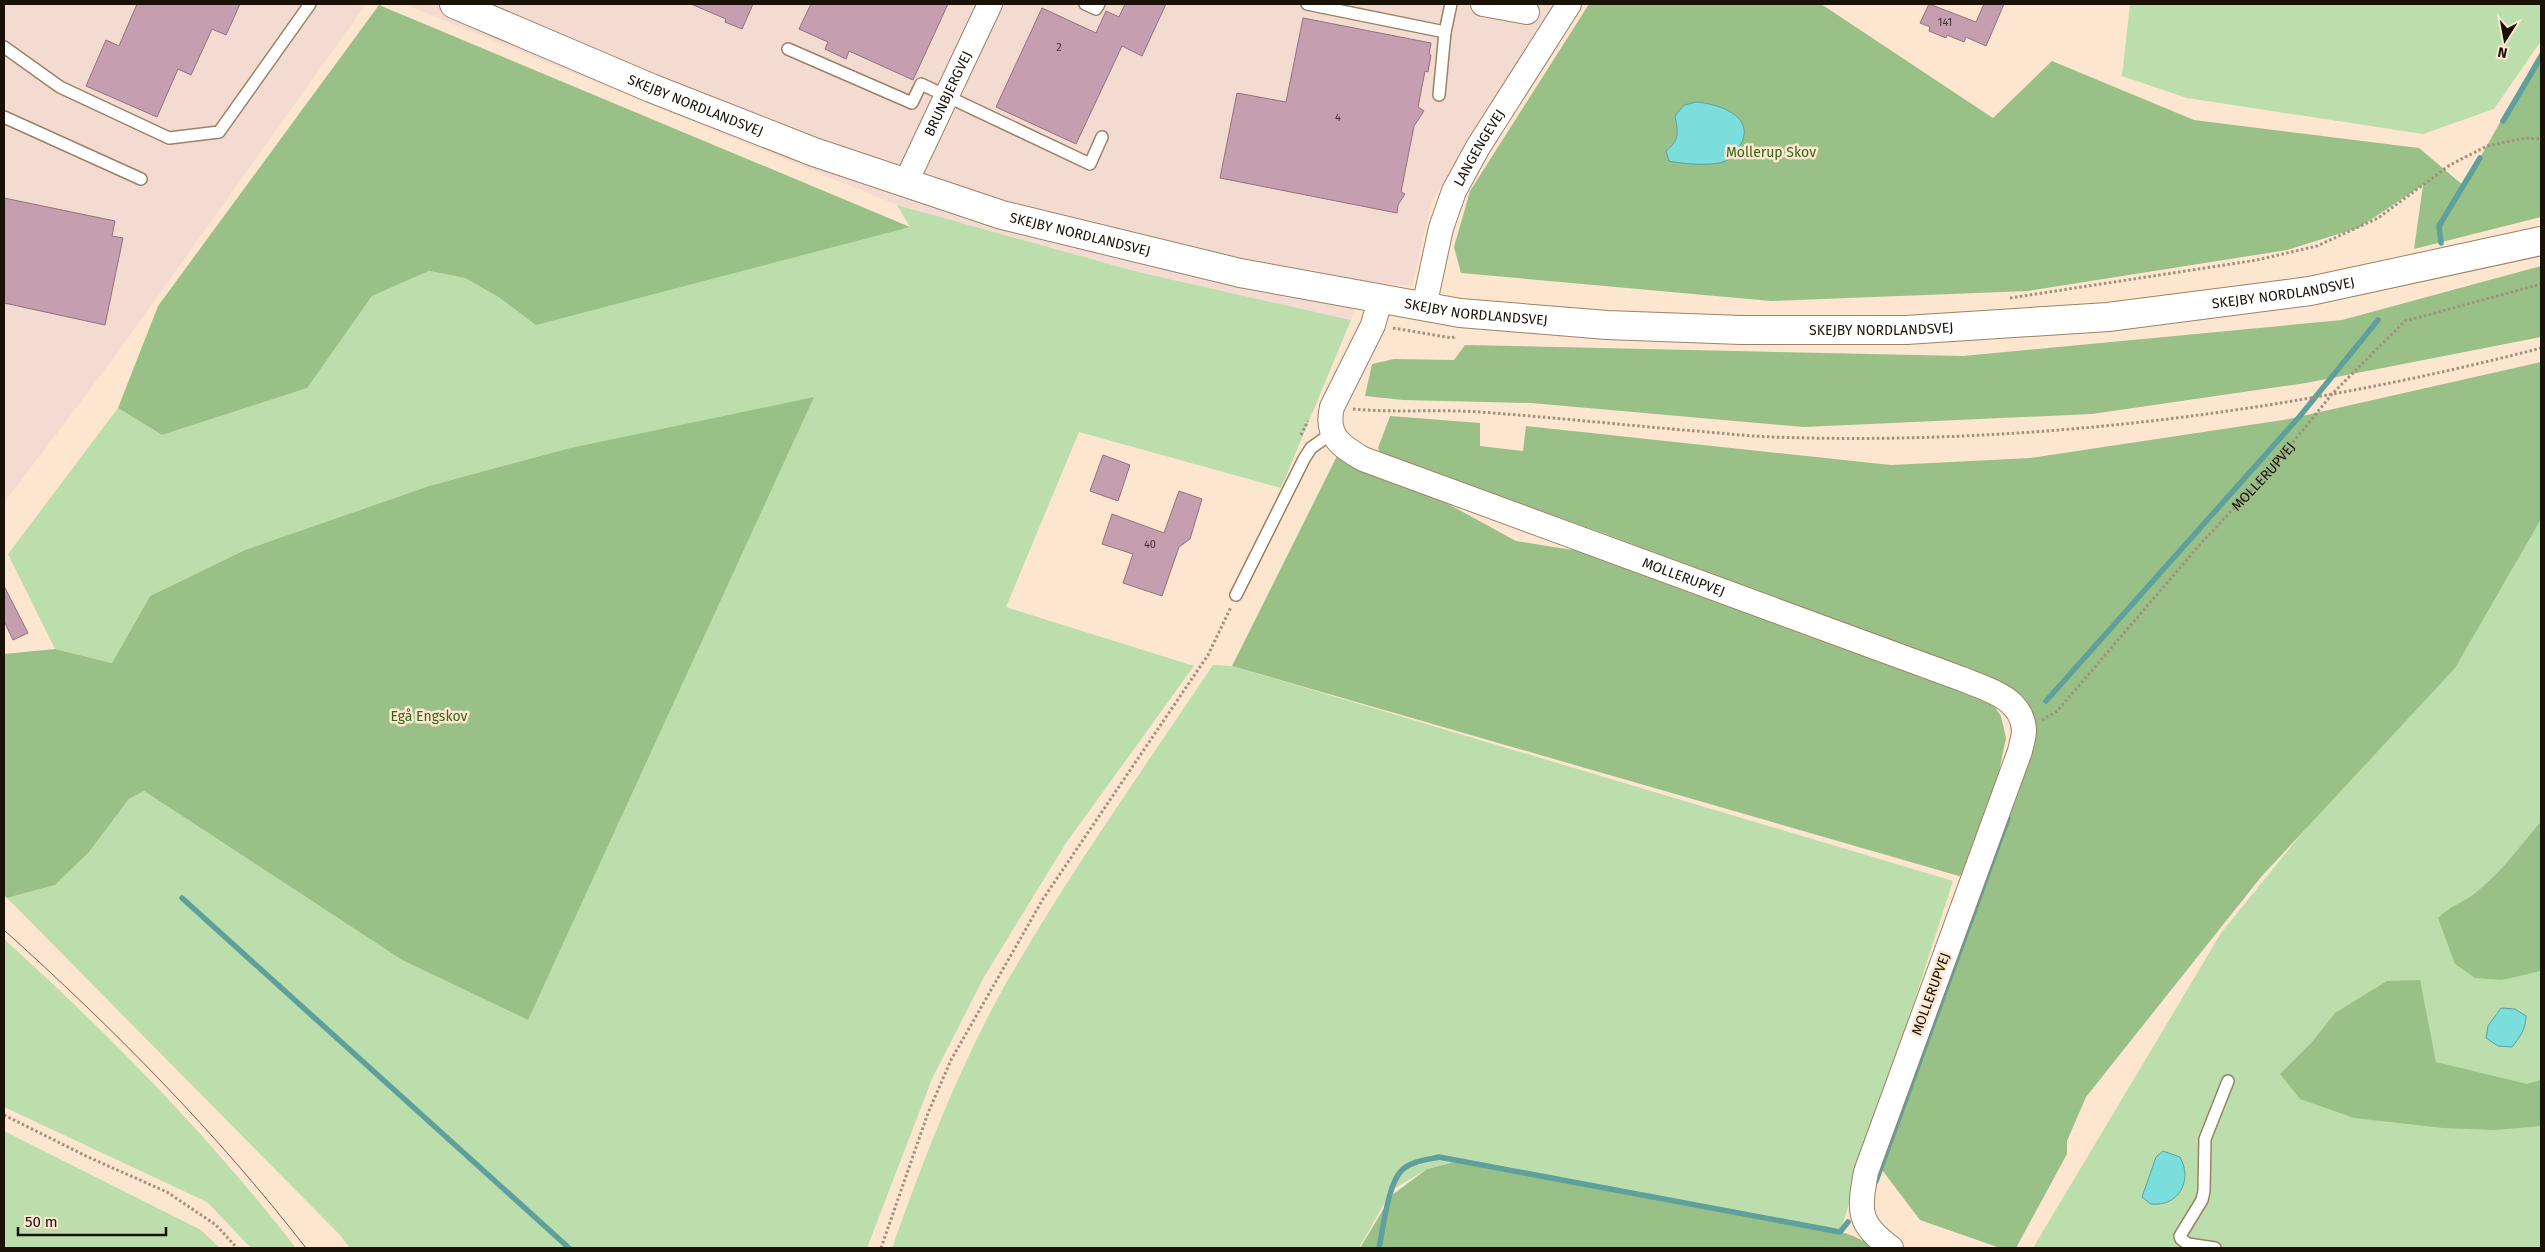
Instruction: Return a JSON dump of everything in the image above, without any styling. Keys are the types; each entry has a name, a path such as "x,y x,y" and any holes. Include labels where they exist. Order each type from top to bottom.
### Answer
{"street":[{"name":"SKEJBY NORDLANDSVEJ","path":"454,4 651,88 814,152 905,184 1002,215 1240,272 1376,312 1424,307 1460,313 1607,325 1760,330 1906,330 2108,317 2310,291 2541,241"},
{"name":"BRUNBJERGVEJ","path":"905,184 990,4"},
{"path":"1484,4 1527,12"},
{"name":"LANGENGEVEJ","path":"1424,307 1441,228 1454,191 1478,147 1569,4"},
{"path":"1332,433 1329,418 1332,407 1376,312"},
{"name":"MOLLERUPVEJ","path":"1332,433 1342,446 1363,459 2001,694 2017,710 2024,731 2020,751 1866,1172 1862,1196 1863,1221 1877,1238 1891,1248"}],"lane":[{"path":"4,47 60,87 169,138 219,132 310,4"},
{"path":"1086,4 1096,9 1099,4"},
{"path":"1307,4 1445,32"},
{"path":"1438,95 1445,32 1451,4"},
{"path":"788,49 912,103 921,84 1090,164 1102,137"},
{"path":"4,117 141,179"},
{"path":"1236,595 1304,459 1311,448 1332,433"},
{"path":"2215,1248 2188,1244 2180,1239 2180,1236 2202,1200 2204,1191 2204,1139 2228,1081"}],"path":[{"path":"2006,298 2247,262 2317,246 2378,218 2450,165 2488,146 2526,138 2541,139"},
{"name":"MOLLERUPVEJ","path":"2024,731 2058,711 2203,541 2272,468 2332,394 2405,321 2541,284"},
{"path":"1376,312 1452,338 1458,335 1460,313"},
{"path":"1332,407 1367,410 1475,412 1771,437 1898,439 2038,431 2164,418 2307,398 2469,366 2541,348"},
{"path":"881,1248 928,1113 951,1060 1043,899 1208,654 1236,595"},
{"path":"4,1114 88,1157 168,1192 216,1225 236,1248"}],"shaded area":[{"path":"4,4 366,4 116,355 4,503"},
{"path":"404,4 1558,4 1432,201 1412,286 1362,281 1351,320 1138,272 897,205"}],"green space":[{"name":"Mollerup Skov","path":"1589,4 1821,4 1993,118 2052,61 2194,120 2419,148 2464,186 2541,50 2541,217 2414,249 2423,185 2358,228 2287,250 2028,291 1771,301 1461,273 1454,247 1470,191"},
{"path":"2130,4 2541,4 2541,41 2494,109 2423,134 2187,98 2122,76"},
{"path":"379,5 910,227 536,325 500,298 465,278 429,271 372,296 307,388 162,435 118,408 158,306"},
{"path":"897,205 1138,272 1351,320 1281,488 1079,432 1006,607 1194,666 1066,843 984,977 932,1079 867,1248 350,1248 339,1234 7,898 55,885 89,852 129,799 144,791 402,960 528,1020 566,449 429,486 245,550 150,596 112,663 55,649 8,554 118,408 162,435 306,388 372,296 429,271 465,278 500,298 910,227"},
{"path":"2541,266 2541,337 2306,383 2092,414 1804,427 1531,403 1403,400 1365,396 1372,364 1394,359 1454,360 1465,345 1963,356 2342,320"},
{"path":"2541,362 2541,519 2455,668 2261,877 2086,1097 2067,1141 2067,1154 2016,1248 2000,1248 1920,1220 1882,1170 1968,934 1984,882 2022,707 2004,684 1603,533 1381,454 1378,448 1390,416 1480,423 1480,446 1523,451 1526,426 1891,465 2030,458 2289,419"},
{"name":"Egå Engskov","path":"814,397 528,1020 402,960 144,791 129,799 89,852 55,885 7,898 4,895 4,654 55,649 112,663 150,596 245,550 429,486 566,449"},
{"path":"1337,456 1441,500 1516,541 1597,554 1991,702 2001,716 2006,738 1997,781 1963,874 1959,876 1232,666"},
{"path":"2541,514 2541,1248 2033,1248 2221,933 2421,686"},
{"path":"1213,665 1232,666 1953,881 1840,1232 1459,1161 1427,1169 1392,1190 1359,1248 892,1248 957,1081 1005,985 1080,863"},
{"path":"2541,823 2541,971 2502,980 2475,978 2455,964 2438,918 2483,887"},
{"path":"4,939 82,1012 157,1087 263,1206 296,1248 251,1248 207,1202 4,1107"},
{"path":"2420,980 2436,1062 2527,1084 2541,1080 2541,1126 2494,1130 2443,1128 2354,1118 2300,1099 2280,1074 2312,1042 2335,1013 2387,981"},
{"path":"4,1131 201,1230 220,1248 4,1248"},
{"path":"1459,1161 1754,1218 1832,1229 1861,1240 1874,1248 1360,1248 1392,1195 1427,1169"}],"water":[{"path":"1696,102 1725,109 1740,119 1744,127 1744,136 1739,149 1726,161 1689,164 1669,161 1666,151 1674,143 1677,135 1675,116 1684,105"},
{"path":"2501,1008 2515,1009 2526,1016 2522,1033 2512,1047 2498,1046 2486,1038 2488,1026"},
{"path":"2163,1151 2180,1157 2184,1166 2184,1183 2176,1197 2161,1204 2151,1204 2142,1197 2156,1157"}],"building":[{"path":"137,4 240,4 226,35 212,29 191,75 178,69 157,117 86,86 106,40 119,46"},
{"path":"691,4 753,4 742,29 725,22 726,19"},
{"path":"811,4 948,4 913,80 849,51 846,59 825,49 828,42 799,29"},
{"path":"1125,4 1166,4 1142,56 1122,46 1076,144 996,107 1042,8 1096,33 1106,11 1119,17"},
{"path":"1929,4 1976,22 1984,4 2004,4 1986,46 1966,37 1964,42 1947,35 1946,38 1929,31 1930,27 1920,23"},
{"path":"1303,18 1431,43 1428,72 1425,71 1418,107 1424,111 1414,126 1401,192 1405,194 1398,205 1397,213 1220,178 1237,93 1286,102"},
{"path":"4,198 115,221 112,236 123,238 105,325 4,303"},
{"path":"1103,455 1130,465 1118,501 1090,491"},
{"path":"1179,491 1202,499 1190,539 1179,547 1162,596 1123,583 1133,554 1102,544 1112,514 1164,533"},
{"path":"4,586 28,633 13,640 4,621"}],"waterway":[{"path":"2503,121 2541,57"},
{"path":"2441,243 2439,226 2480,158"},
{"path":"2046,701 2300,416 2378,320"},
{"path":"1876,1181 2008,818"},
{"path":"182,898 569,1248"},
{"path":"1379,1248 1384,1218 1397,1176 1410,1165 1439,1157 1840,1232 1848,1222"}],"tram line":[{"path":"4,930 124,1043 200,1122 272,1205 306,1248"}]}
